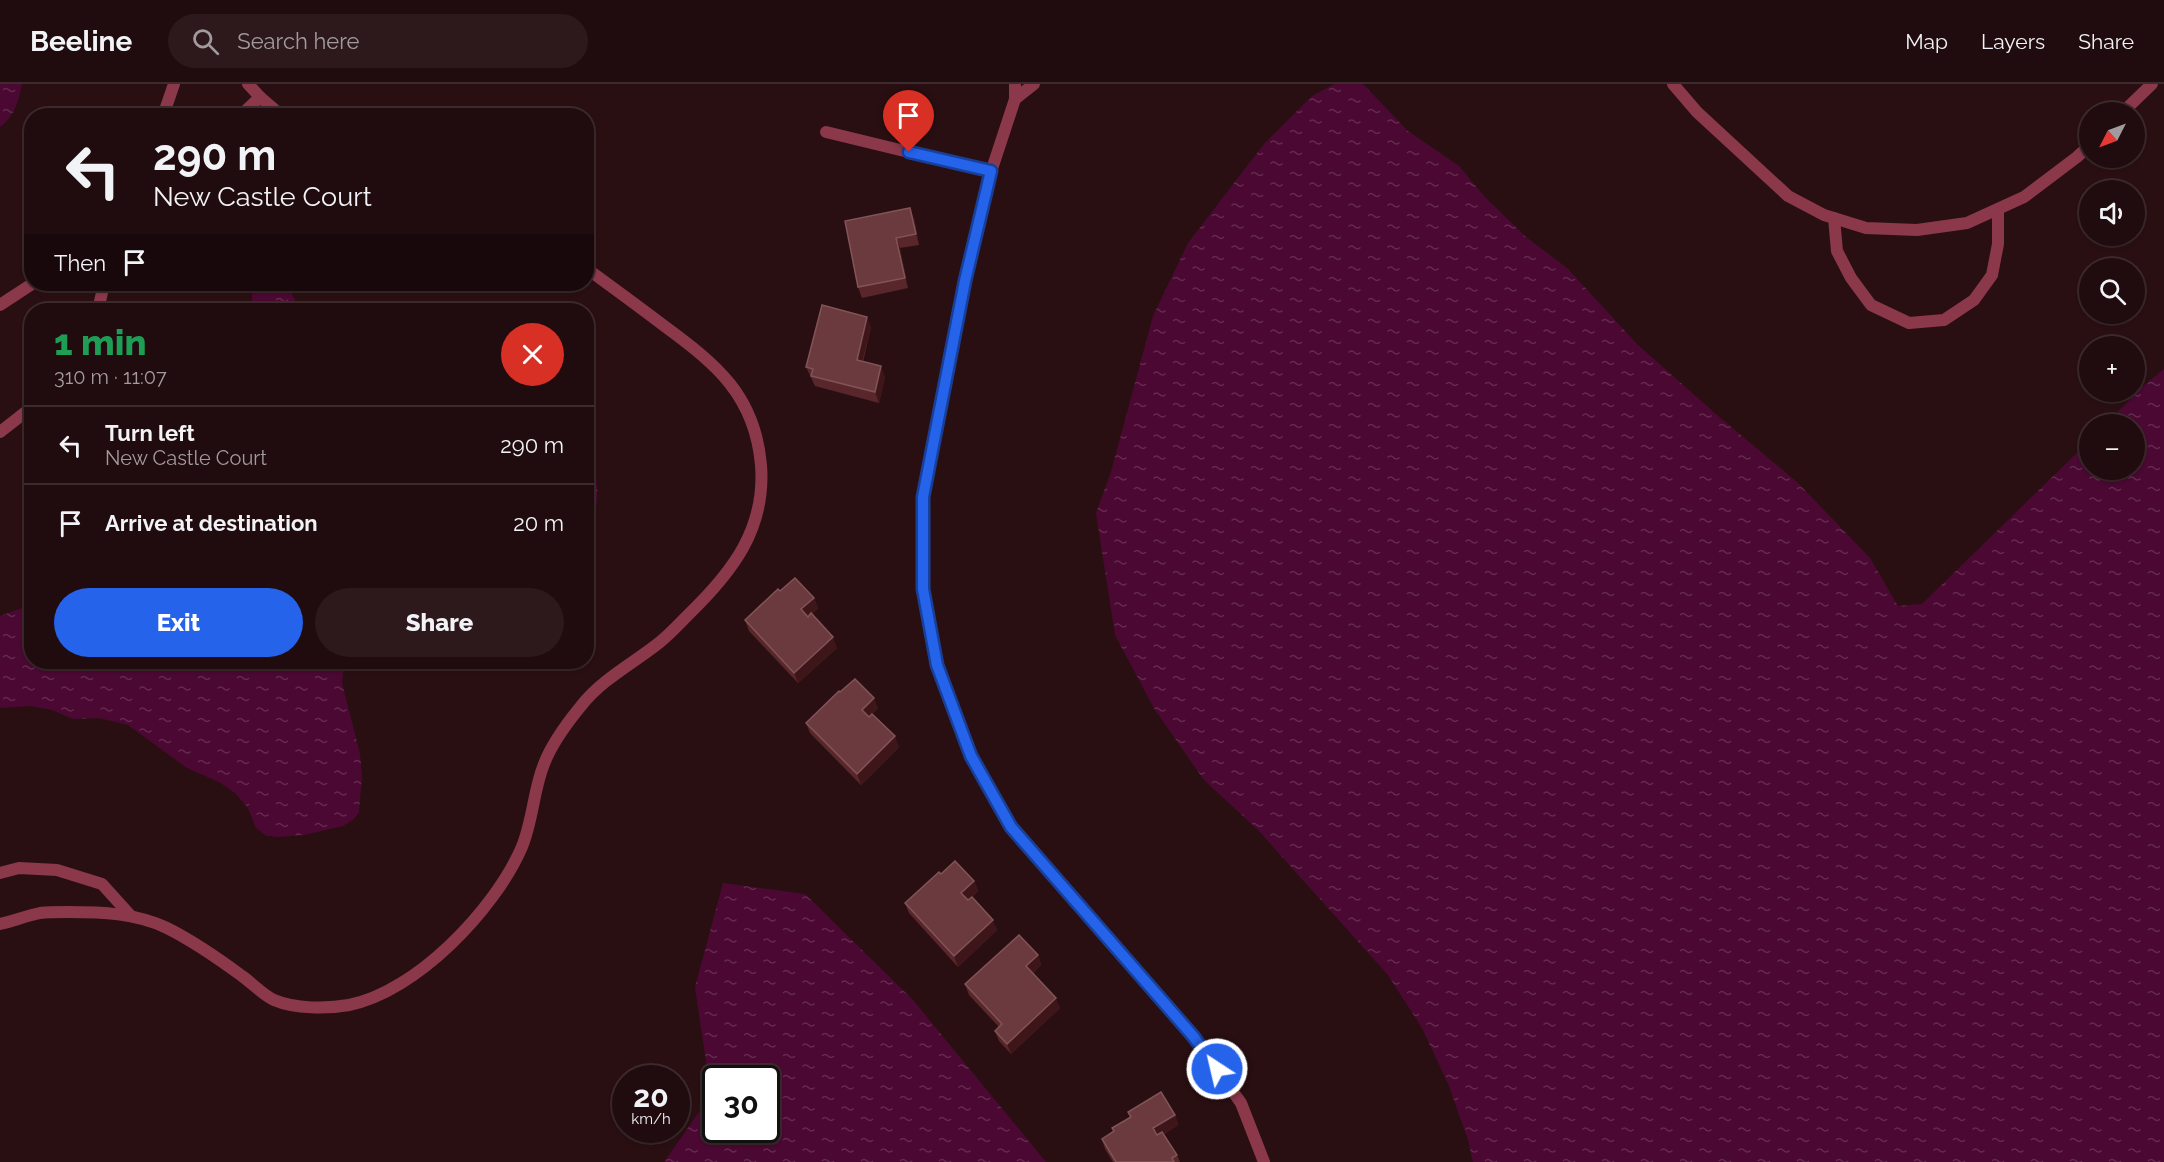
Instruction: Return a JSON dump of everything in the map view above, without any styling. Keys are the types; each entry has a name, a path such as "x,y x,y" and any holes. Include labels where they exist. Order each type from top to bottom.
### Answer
{"street":[{"path":"166,108 174,84"},
{"path":"248,84 273,108"},
{"path":"1015,84 1015,99 991,171 965,281 923,497 923,589 937,665 971,756 1011,827 1193,1036 1241,1103 1264,1162"},
{"path":"1015,99 1034,84"},
{"path":"1673,84 1696,112 1788,196 1834,218 1866,228 1917,230 1967,223 2024,197 2079,155"},
{"path":"2133,102 2152,84"},
{"path":"248,108 260,97"},
{"path":"826,132 991,171"},
{"path":"1834,218 1837,251 1858,287 1871,305 1909,323 1944,320 1974,300 1992,276 1998,244 1998,209"},
{"path":"0,924 42,912 130,915 166,928 241,975 273,1000 293,1005 320,1007 346,1006 366,1001 391,990 419,973 472,923 504,881 521,849 544,764 563,730 583,703 607,680 663,640 704,600 732,568 748,541 760,492 761,467 757,442 738,394 723,374 701,353 594,274"},
{"path":"0,305 24,289"},
{"path":"0,432 24,413"},
{"path":"0,873 19,868 57,870 102,884 130,915"}],"water":[{"path":"0,84 22,84 15,108 0,127"},
{"path":"1334,84 1363,84 1408,131 1459,166 1485,197 1526,237 1567,268 1638,345 1797,482 1870,558 1898,606 1922,604 2079,451 2079,480 2145,480 2145,414 2116,414 2127,402 2145,402 2145,385 2164,369 2164,1162 1473,1162 1468,1140 1449,1086 1422,1028 1388,975 1258,830 1204,780 1155,710 1115,635 1096,513 1111,472 1153,316 1188,243 1264,144 1312,96"},
{"path":"252,291 291,291 296,303 252,303"},
{"path":"594,466 597,483 594,512"},
{"path":"24,607 24,669 344,669 342,683 360,754 362,775 359,812 354,819 343,826 304,835 277,837 265,835 256,828 248,808 235,793 219,782 187,768 128,725 99,718 73,719 52,710 31,706 0,708 0,616"},
{"path":"723,883 805,894 913,1000 1046,1162 664,1162 677,1143 690,1143 690,1125 702,1108 702,1143 780,1143 780,1065 707,1065 695,987"}],"building":[{"path":"910,208 916,234 896,238 905,278 858,287 845,221"},
{"path":"822,305 867,317 857,360 881,366 875,392 811,376 813,369 806,367"},
{"path":"795,578 814,598 801,609 808,617 811,613 833,637 794,673 745,620 778,589 780,591"},
{"path":"855,679 874,698 862,710 869,717 872,714 895,736 857,774 806,723"},
{"path":"955,861 974,881 961,893 968,900 972,897 993,920 954,956 905,903 939,872 941,874"},
{"path":"1019,935 1038,955 1026,966 1056,998 1007,1044 995,1031 1002,1024 965,984"},
{"path":"1161,1092 1175,1115 1153,1128 1157,1135 1162,1132 1177,1155 1172,1158 1174,1162 1116,1162 1102,1139 1114,1131 1112,1128 1131,1117 1128,1112"}],"route":[{"path":"909,152 991,171 965,281 923,497 923,589 937,665 971,756 1011,827 1193,1036 1217,1069"}]}
